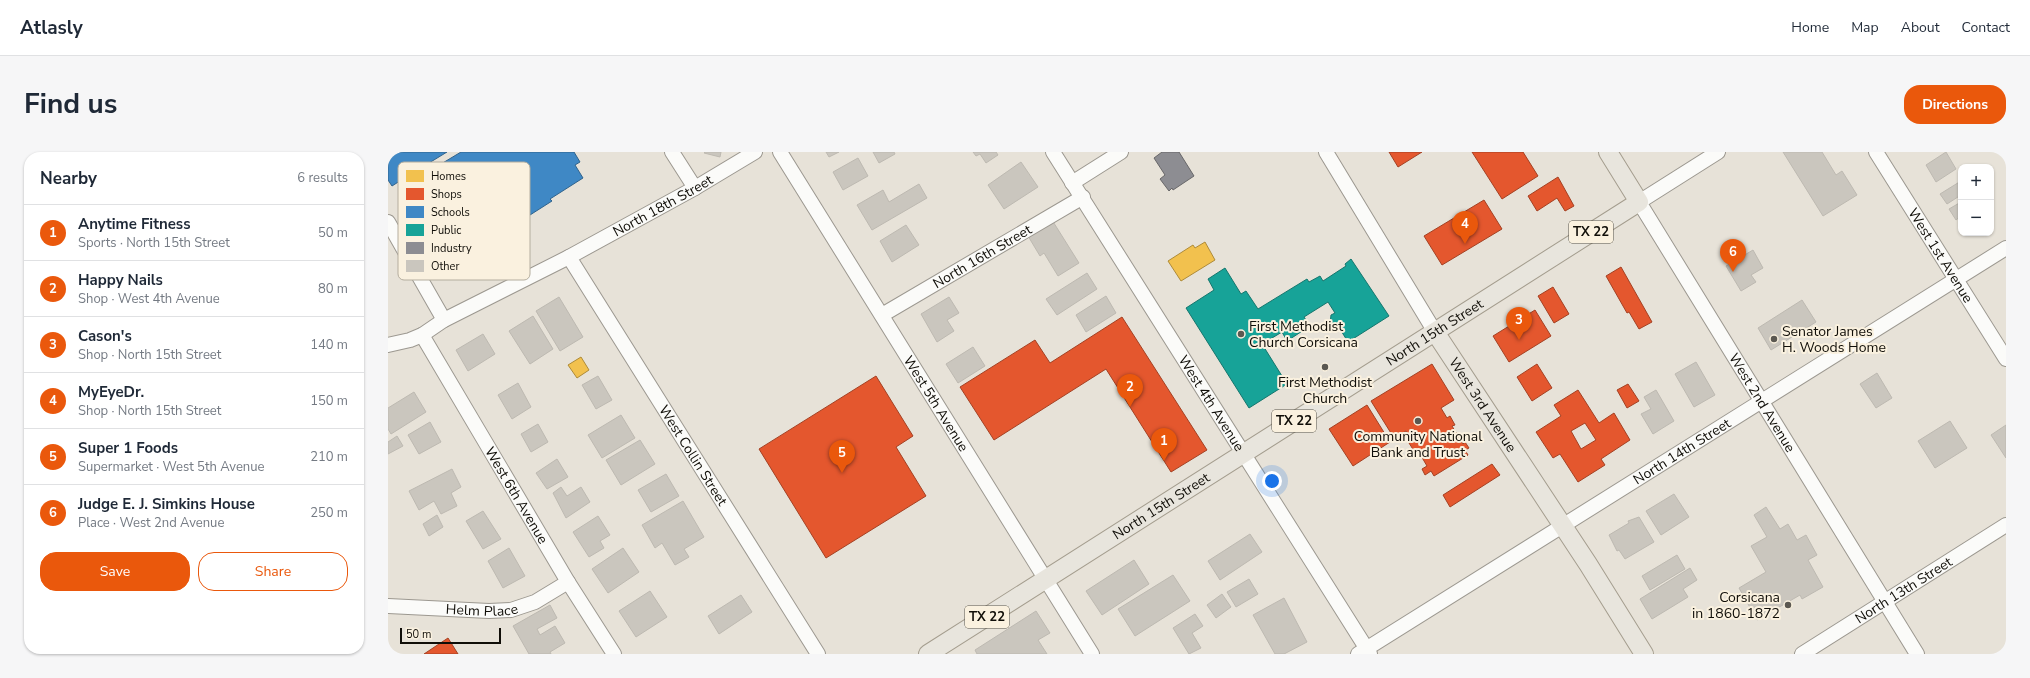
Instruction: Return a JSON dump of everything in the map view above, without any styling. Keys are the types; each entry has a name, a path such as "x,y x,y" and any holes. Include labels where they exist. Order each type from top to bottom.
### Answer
{"main road":[{"name":"West 2nd Avenue","path":"1608,152 1638,202"},
{"name":"North 15th Street","path":"928,654 1638,202"},
{"name":"West 3rd Avenue","path":"1435,332 1563,526 1644,654"}],"street":[{"path":"672,152 695,188"},
{"name":"North 18th Street","path":"530,277 695,188 754,152"},
{"name":"West 5th Avenue","path":"780,152 1092,654"},
{"name":"West 4th Avenue","path":"1053,152 1072,183 1083,197 1244,453 1365,652"},
{"path":"1072,183 1121,152"},
{"name":"West 3rd Avenue","path":"1326,152 1435,332"},
{"name":"North 15th Street","path":"1638,202 1718,152"},
{"name":"West 1st Avenue","path":"1876,152 2006,359"},
{"name":"North 16th Street","path":"882,315 1083,197"},
{"name":"West 2nd Avenue","path":"1638,202 1916,654"},
{"path":"388,222 398,240"},
{"name":"North 14th Street","path":"1365,652 2006,248"},
{"name":"West Collin Street","path":"569,257 818,654"},
{"path":"421,280 444,320"},
{"name":"North 18th Street","path":"388,345 410,340 422,335 444,320 523,280"},
{"name":"West 6th Avenue","path":"422,335 568,582 614,654"},
{"name":"North 13th Street","path":"1802,654 2006,525"},
{"name":"Helm Place","path":"388,606 489,611 511,610 535,602 568,582"}],"building: Homes":[{"path":"1205,242 1215,260 1181,281 1168,261 1193,245 1195,248"},
{"path":"581,357 589,370 577,378 568,365"}],"building: Shops":[{"path":"1389,152 1422,152 1398,167"},
{"path":"1472,152 1523,152 1538,176 1502,199"},
{"path":"1558,177 1574,206 1565,211 1557,198 1537,211 1528,196"},
{"path":"1484,200 1502,229 1442,265 1424,236"},
{"path":"1621,267 1652,322 1639,329 1629,312 1627,313 1606,276"},
{"path":"1553,287 1569,314 1554,323 1538,296"},
{"path":"1535,310 1551,336 1509,362 1493,336"},
{"path":"1122,317 1207,450 1171,472 1106,369 994,440 960,387 1035,340 1050,363"},
{"name":"Community National Bank and Trust","path":"1432,364 1454,400 1441,408 1447,418 1450,416 1455,425 1452,426 1463,444 1465,442 1469,448 1465,450 1468,455 1434,476 1431,471 1425,475 1422,469 1427,466 1417,449 1414,451 1409,443 1412,441 1406,431 1394,438 1371,401"},
{"path":"1537,364 1552,388 1532,401 1517,377"},
{"path":"876,376 913,436 896,447 926,496 826,558 759,449"},
{"path":"1628,384 1639,401 1627,408 1617,390"},
{"path":"1578,390 1599,423 1614,413 1630,440 1601,459 1605,465 1578,482 1560,454 1553,458 1536,432 1561,416 1554,405","holes":["1585,423 1596,440 1581,449 1571,431"]},
{"path":"1367,405 1390,442 1353,466 1329,429"},
{"path":"1492,464 1500,475 1450,507 1443,495"},
{"path":"448,638 458,654 424,654"}],"building: Schools":[{"path":"388,152 447,152 431,162 398,162 398,182 392,186 388,180"},
{"path":"461,152 574,152 580,162 575,165 583,178 550,199 552,201 530,215 530,162 444,162"}],"building: Public":[{"name":"First Methodist Church Corsicana","path":"1351,259 1389,316 1348,342 1340,329 1332,327 1330,324 1331,315 1335,313 1328,302 1304,317 1310,326 1287,341 1282,332 1262,344 1287,384 1249,408 1186,308 1214,290 1208,279 1225,268 1241,294 1246,291 1258,309 1307,279 1309,282 1320,276 1323,281 1346,266 1345,264"}],"building: Industry":[{"path":"1162,152 1179,152 1194,176 1173,190 1172,188 1169,191 1160,179 1165,175 1154,158"}],"building: Other":[{"path":"721,152 720,157 704,153"},
{"path":"826,152 839,152 829,157"},
{"path":"873,152 894,152 895,154 879,163"},
{"path":"973,152 996,152 998,155 986,163 980,154 976,156"},
{"path":"1783,152 1822,152 1836,175 1842,171 1857,195 1823,216"},
{"path":"1946,152 1956,169 1936,182 1926,165"},
{"path":"858,158 868,176 843,190 833,172"},
{"path":"1021,162 1038,187 1004,209 988,185"},
{"path":"1958,183 1958,197 1947,204 1940,194"},
{"path":"919,184 927,198 872,230 857,205 883,190 889,202"},
{"path":"1958,204 1958,218 1956,220 1949,209"},
{"path":"1052,220 1079,263 1058,276 1044,253 1040,256 1028,236"},
{"path":"906,225 919,245 892,262 880,241"},
{"path":"1753,250 1763,268 1751,275 1756,282 1741,291 1726,266"},
{"path":"1087,273 1097,289 1057,315 1046,299"},
{"path":"1106,296 1116,313 1086,332 1076,315"},
{"path":"559,297 583,337 560,351 536,311"},
{"path":"949,297 959,313 947,320 954,331 937,342 921,314"},
{"path":"1802,300 1816,322 1771,350 1758,328"},
{"path":"533,316 553,349 530,364 509,331"},
{"path":"483,334 495,354 468,371 456,350"},
{"path":"973,347 985,366 958,383 946,364"},
{"path":"1696,362 1715,395 1694,407 1675,374"},
{"path":"1877,373 1892,398 1876,408 1860,384"},
{"path":"598,376 612,400 596,409 582,385"},
{"path":"518,383 531,407 512,419 498,395"},
{"path":"1656,390 1674,421 1653,434 1641,414 1651,409 1644,397"},
{"path":"414,392 426,412 391,434 388,429 388,408"},
{"path":"621,415 635,438 602,458 588,435"},
{"path":"1950,421 1967,448 1935,468 1918,441"},
{"path":"430,422 441,442 419,454 408,435"},
{"path":"538,424 548,442 531,452 521,434"},
{"path":"2006,425 2006,458 1991,435"},
{"path":"397,436 403,446 388,454 388,442"},
{"path":"640,440 655,464 621,485 606,460"},
{"path":"557,459 568,477 547,489 536,473"},
{"path":"452,469 461,487 451,493 457,506 441,514 434,501 419,510 409,491"},
{"path":"666,474 679,496 651,512 638,490"},
{"path":"561,487 567,496 581,487 590,502 566,518 553,493"},
{"path":"1674,494 1689,517 1661,535 1646,511"},
{"path":"683,501 704,537 684,549 689,557 675,565 662,543 655,548 642,525"},
{"path":"1766,507 1780,529 1788,524 1797,540 1806,535 1817,555 1808,560 1823,587 1802,599 1800,595 1757,620 1739,588 1766,572 1751,546 1767,537 1754,515"},
{"path":"483,511 501,539 483,549 466,521"},
{"path":"437,515 443,527 429,536 423,524"},
{"path":"598,516 610,535 600,541 604,548 589,557 573,532"},
{"path":"1639,517 1654,542 1625,559 1619,550 1617,551 1609,535 1629,523 1628,521"},
{"path":"1250,534 1262,552 1220,580 1208,561"},
{"path":"509,548 525,576 503,588 488,561"},
{"path":"623,548 639,572 608,593 592,569"},
{"path":"1677,555 1685,569 1650,590 1642,576"},
{"path":"1134,560 1149,584 1102,615 1086,591"},
{"path":"1690,568 1697,580 1683,589 1688,597 1652,619 1640,599"},
{"path":"1173,575 1190,601 1135,636 1118,609"},
{"path":"1249,579 1258,594 1236,607 1227,592"},
{"path":"650,591 667,617 636,637 619,611"},
{"path":"1222,594 1231,607 1216,618 1207,605"},
{"path":"741,595 752,612 719,634 708,616"},
{"path":"1284,598 1307,642 1284,654 1275,654 1253,615"},
{"path":"550,605 557,618 537,629 540,635 555,626 565,643 550,652 551,654 529,654 513,626"},
{"path":"1036,611 1050,633 1038,640 1047,654 977,654 975,650"},
{"path":"1195,614 1203,626 1192,633 1201,648 1189,654 1173,628"}],"place":[{"name":"MyEyeDr.","path":"1465,244"},
{"name":"Judge E. J. Simkins House","path":"1733,272"},
{"name":"First Methodist Church Corsicana","path":"1241,334"},
{"name":"Senator James H. Woods Home","path":"1774,339"},
{"name":"Cason's","path":"1519,340"},
{"name":"First Methodist Church","path":"1325,367"},
{"name":"Happy Nails","path":"1130,407"},
{"name":"Community National Bank and Trust","path":"1418,421"},
{"name":"Anytime Fitness","path":"1164,461"},
{"name":"Super 1 Foods","path":"842,473"},
{"name":"Corsicana in 1860-1872","path":"1788,605"}]}
